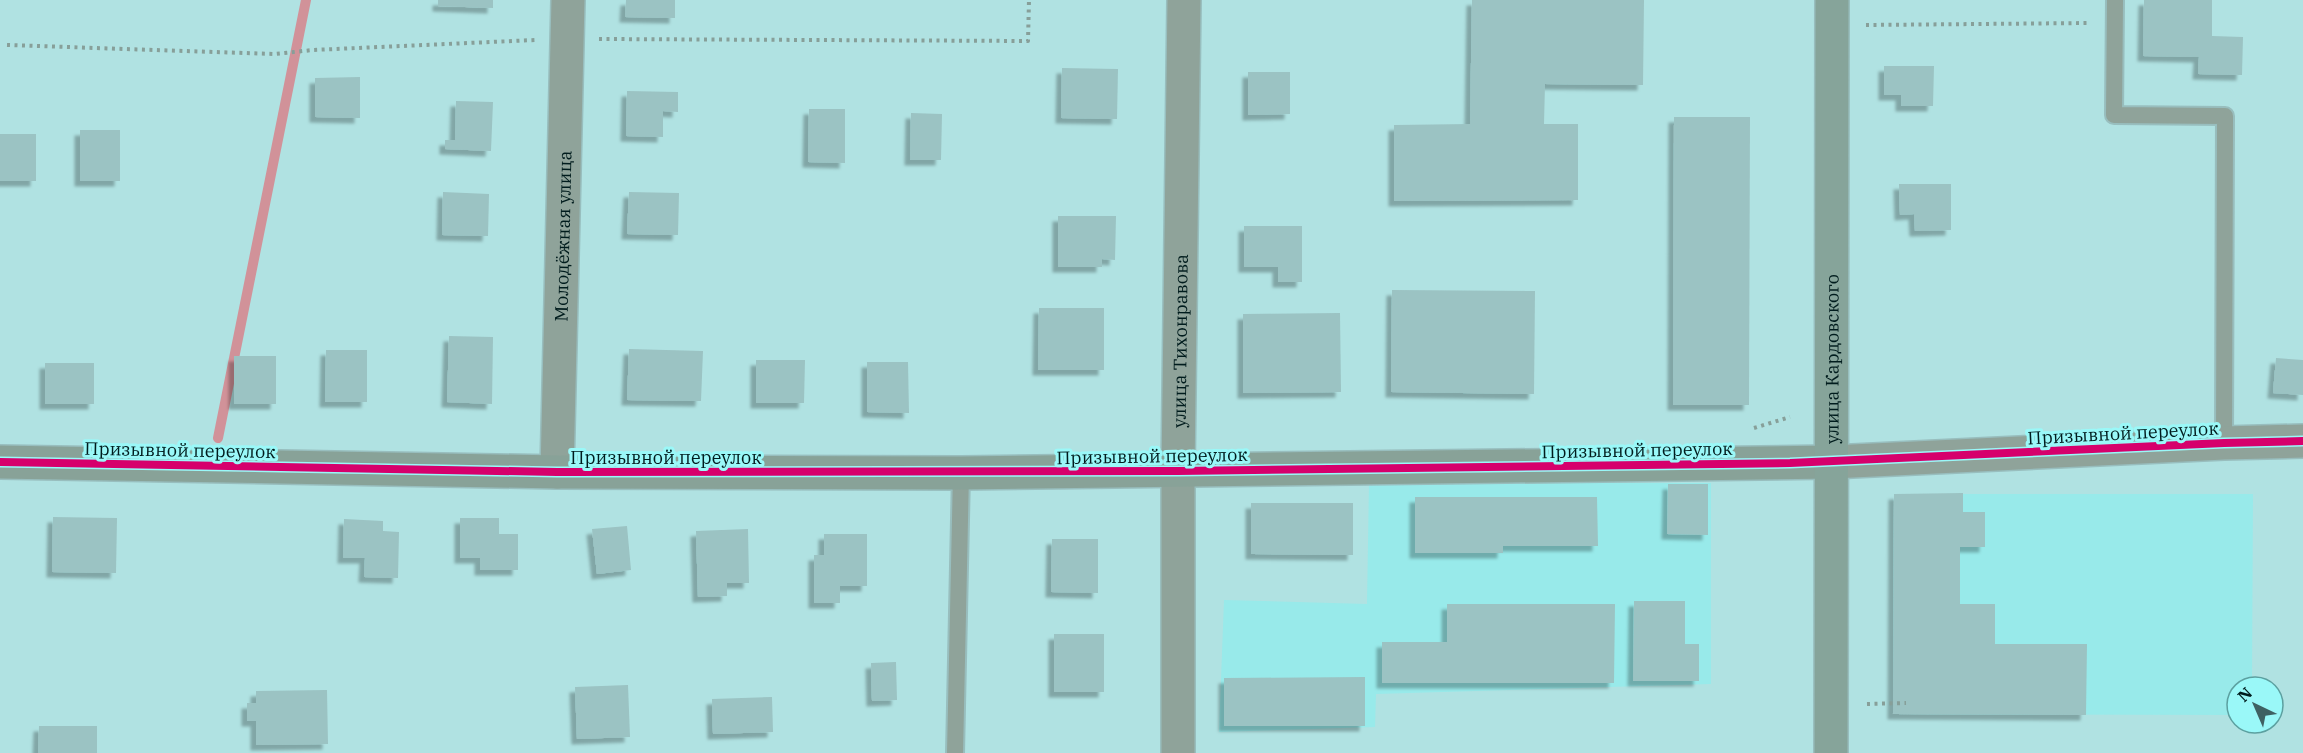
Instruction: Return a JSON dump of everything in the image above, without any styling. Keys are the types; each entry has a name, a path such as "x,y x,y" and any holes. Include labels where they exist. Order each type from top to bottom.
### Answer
{"main road":[{"name":"улица Кардовского","path":"1831,753 1832,0"}],"street":[{"name":"Молодёжная улица","path":"557,472 567,0"},
{"name":"улица Тихонравова","path":"1178,753 1178,471 1184,0"},
{"name":"Призывной переулок","path":"0,462 557,472 1772,470 1832,462 2303,441"}],"lane":[{"path":"2115,0 2114,116 2225,116 2223,443"},
{"path":"955,753 961,472"}],"path":[{"path":"7,45 274,54 313,50 567,39 1028,41 1029,0"},
{"path":"1866,25 2115,22"},
{"path":"1867,704 1906,703"}],"shaded area":[{"path":"1369,483 1711,483 1711,684 1376,694 1375,727 1219,732 1224,600 1367,604"},
{"path":"1894,494 2253,494 2252,675 2225,675 2225,715 1893,714"}],"building":[{"path":"438,0 493,0 493,8 438,6"},
{"path":"626,0 675,0 675,18 625,17"},
{"path":"1472,0 1644,0 1643,85 1545,84 1544,124 1578,124 1578,200 1394,201 1394,125 1470,124"},
{"path":"2144,0 2212,0 2212,36 2243,37 2242,75 2198,74 2199,57 2143,56"},
{"path":"1884,66 1934,66 1933,106 1901,106 1901,95 1884,95"},
{"path":"1062,68 1118,69 1117,119 1061,118"},
{"path":"1248,72 1290,72 1290,114 1248,115"},
{"path":"360,77 360,118 315,117 315,78"},
{"path":"627,91 678,92 678,112 663,111 663,137 626,136"},
{"path":"456,101 493,102 491,151 445,149 445,140 455,140"},
{"path":"809,109 845,109 845,163 808,162"},
{"path":"911,113 942,114 941,160 910,160"},
{"path":"1674,117 1750,117 1749,405 1673,405"},
{"path":"80,130 120,130 120,181 80,181"},
{"path":"0,134 36,134 36,181 0,181"},
{"path":"1899,184 1951,184 1951,230 1915,231 1914,214 1900,215"},
{"path":"443,192 489,194 488,236 442,235"},
{"path":"629,192 679,193 678,235 627,234"},
{"path":"1058,216 1116,216 1115,260 1102,259 1102,267 1058,267"},
{"path":"1244,226 1302,226 1302,282 1278,282 1278,267 1244,267"},
{"path":"1392,290 1535,291 1534,394 1391,392"},
{"path":"1039,308 1104,308 1104,370 1038,370"},
{"path":"1340,313 1341,392 1243,393 1243,314"},
{"path":"449,336 493,337 492,404 447,402"},
{"path":"629,349 703,351 701,401 627,400"},
{"path":"326,350 367,350 367,402 325,402"},
{"path":"234,356 276,356 276,404 234,404"},
{"path":"2276,358 2303,360 2303,395 2273,393"},
{"path":"756,360 805,360 804,403 756,403"},
{"path":"867,362 908,362 909,413 867,412"},
{"path":"45,363 94,363 94,404 45,404"},
{"path":"1668,484 1708,484 1708,535 1667,534"},
{"path":"1963,493 1963,512 1985,512 1985,547 1960,547 1960,604 1995,604 1995,644 2087,644 2086,715 1893,714 1894,494"},
{"path":"1415,497 1597,497 1598,546 1503,546 1503,553 1415,553"},
{"path":"1251,503 1353,503 1353,555 1251,554"},
{"path":"53,517 117,518 116,573 52,572"},
{"path":"460,518 499,518 499,534 518,534 518,570 480,570 480,558 460,558"},
{"path":"344,519 383,521 383,531 399,532 398,578 364,577 365,558 343,558"},
{"path":"627,526 631,570 597,574 592,529"},
{"path":"748,529 749,583 727,583 727,596 698,597 696,531"},
{"path":"824,534 867,534 867,586 840,586 840,603 814,603 814,555 824,555"},
{"path":"1052,539 1098,539 1098,593 1051,592"},
{"path":"1634,601 1685,601 1685,644 1699,644 1699,681 1633,681"},
{"path":"1447,604 1615,604 1614,683 1382,683 1382,642 1447,642"},
{"path":"1054,634 1104,634 1104,692 1054,692"},
{"path":"896,662 897,700 872,701 871,663"},
{"path":"1365,677 1365,726 1224,726 1224,678"},
{"path":"628,685 630,737 577,739 575,687"},
{"path":"327,690 328,744 256,745 256,721 247,721 247,703 256,703 256,691"},
{"path":"772,697 773,732 713,734 712,699"},
{"path":"39,726 97,726 97,753 38,753"}],"waterway":[{"path":"218,438 306,0"}],"cycle path":[{"path":"0,462 557,472 1178,471 1790,463 2303,441"}]}
